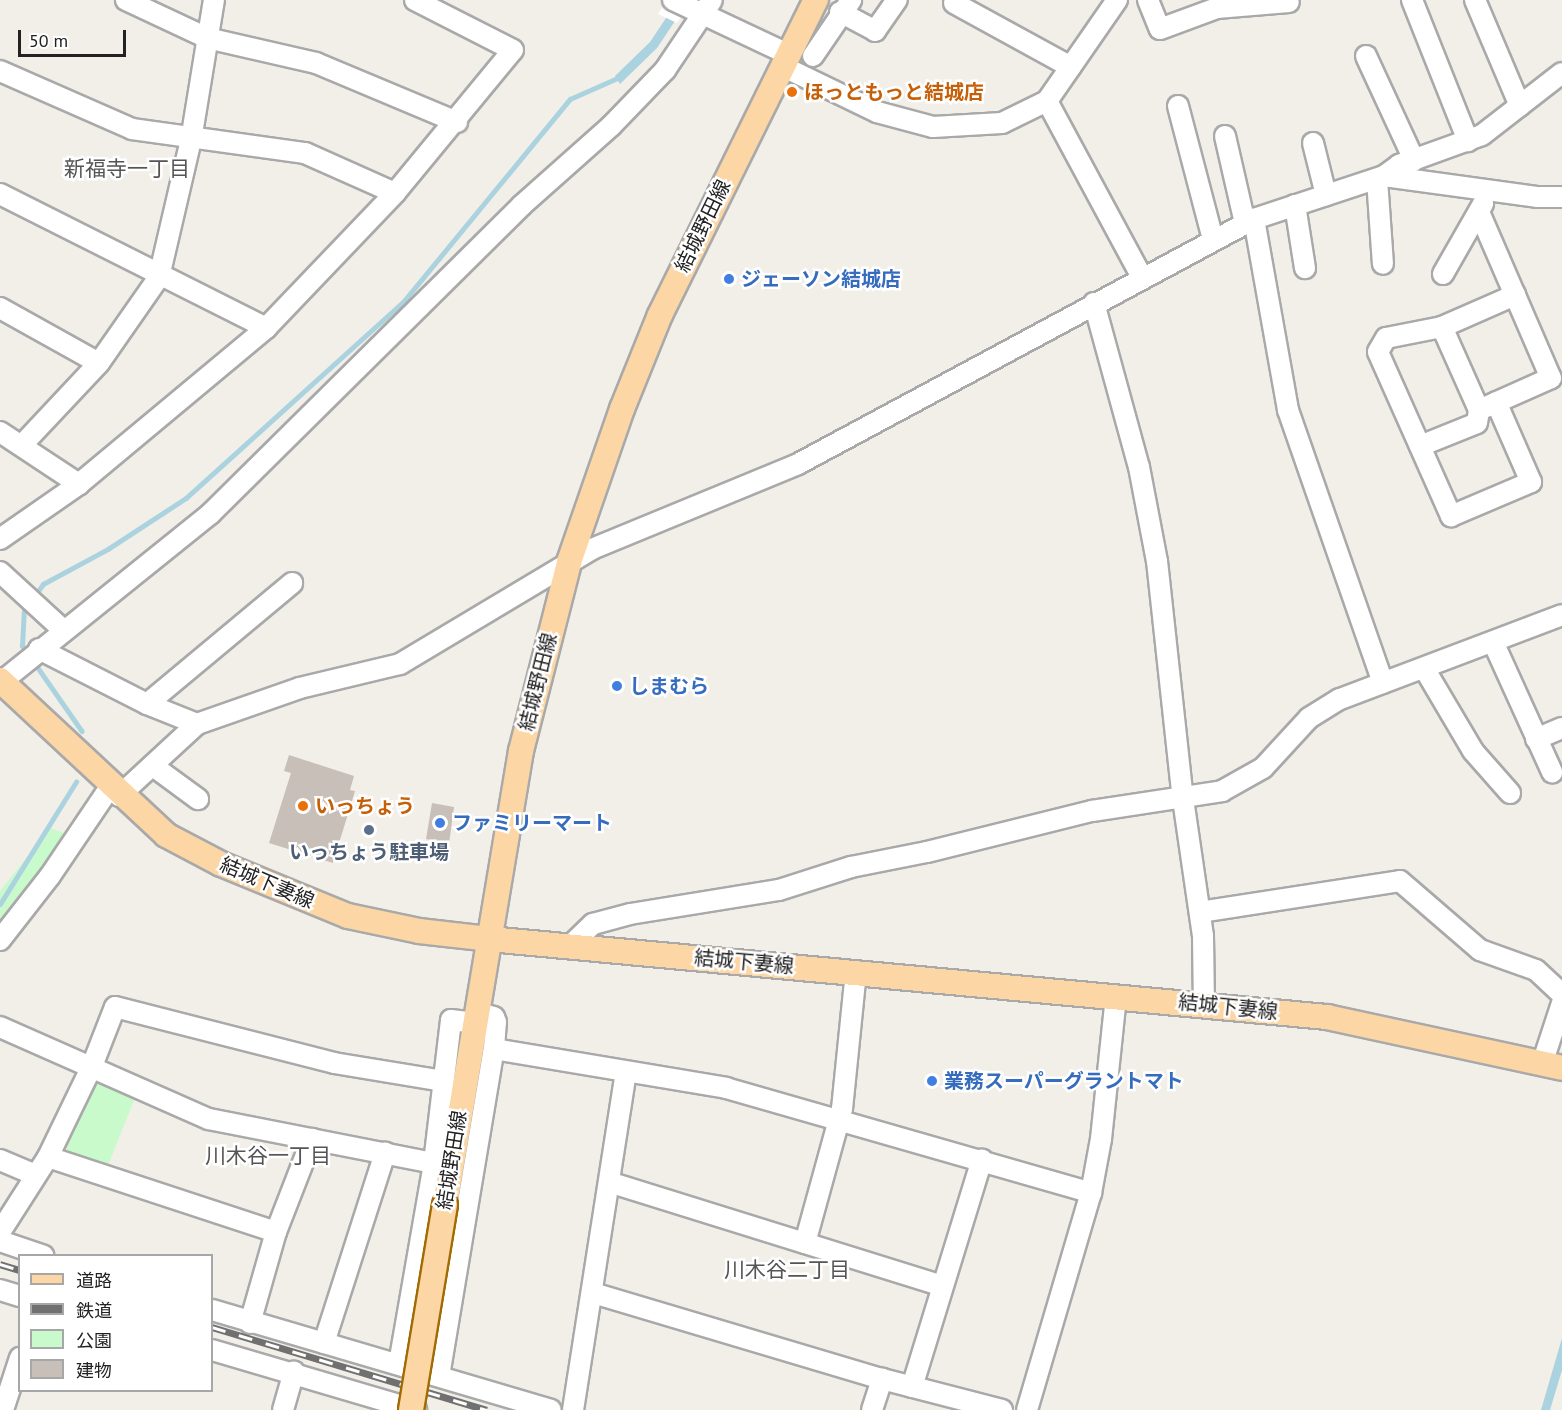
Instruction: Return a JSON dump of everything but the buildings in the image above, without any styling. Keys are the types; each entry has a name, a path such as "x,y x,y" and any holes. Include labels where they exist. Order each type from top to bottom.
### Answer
{"main road":[{"name":"結城野田線","path":"399,1408 445,1205 521,751 569,562 622,409 660,315 816,0"},
{"name":"結城下妻線","path":"1,681 115,791 182,845 309,902 385,925 489,939 1116,996 1379,1026 1552,1066"}],"street":[{"path":"22,445 99,363 159,277 191,140 214,0"},
{"path":"0,539 79,484 266,328 395,193 457,122 513,50 415,0"},
{"path":"813,56 845,6 875,31 897,0"},
{"path":"1,681 210,514 521,206 611,126 665,70 693,5 877,112 933,127 1002,123 1047,101 1117,0"},
{"path":"1148,0 1160,29 1217,8 1289,2"},
{"path":"1412,0 1468,141"},
{"path":"1475,0 1520,106"},
{"path":"137,3 207,38 316,63 457,122"},
{"path":"954,3 1071,67"},
{"path":"1366,56 1414,160"},
{"path":"0,71 132,129 191,140 305,153 395,193"},
{"path":"0,940 115,791 153,766 197,724 300,688 400,664 569,562 798,464 1249,221 1380,177 1414,160 1482,135 1562,73"},
{"path":"1047,101 1143,279"},
{"path":"1178,106 1213,239"},
{"path":"1226,136 1249,221 1288,410 1383,683"},
{"path":"1313,143 1326,195"},
{"path":"1380,177 1490,192 1562,197"},
{"path":"1380,177 1383,264"},
{"path":"1443,274 1490,192"},
{"path":"0,194 159,277 266,328"},
{"path":"1294,205 1305,268"},
{"path":"1420,446 1477,423 1488,406 1551,378 1479,212"},
{"path":"1442,327 1531,482 1451,516 1378,352 1386,338 1442,327 1515,295"},
{"path":"1094,303 1139,467 1155,549 1183,799 1200,912 1204,1005"},
{"path":"0,308 99,363"},
{"path":"0,432 79,484"},
{"path":"0,572 63,630"},
{"path":"147,704 292,583"},
{"path":"570,946 593,924 630,914 779,890 850,867 927,852 1092,811 1183,799 1242,783 1263,768 1309,718 1340,699 1494,644 1562,615"},
{"path":"1494,644 1552,772"},
{"path":"39,649 147,704 197,724"},
{"path":"1424,668 1473,751 1510,794"},
{"path":"1536,740 1562,728"},
{"path":"153,766 198,800"},
{"path":"1200,912 1400,882 1480,950 1536,970 1562,994"},
{"path":"805,1243 840,1119 856,972"},
{"path":"1027,1410 1090,1193 1101,1139 1116,996"},
{"path":"1552,1066 1562,1003"},
{"path":"0,1232 33,1174 48,1157 92,1066 115,1007 334,1063 443,1082"},
{"path":"399,1364 434,1163 451,1020 494,1017 494,1049 439,1376"},
{"path":"0,1027 209,1119 434,1163"},
{"path":"494,1049 726,1088 840,1119 1090,1193"},
{"path":"573,1410 612,1183 626,1073"},
{"path":"250,1323 276,1232 312,1139"},
{"path":"324,1343 385,1153"},
{"path":"48,1157 276,1232"},
{"path":"0,1160 33,1174"},
{"path":"912,1387 940,1285 982,1160"},
{"path":"612,1183 940,1285"},
{"path":"0,1241 38,1254"},
{"path":"0,1290 18,1295"},
{"path":"593,1293 882,1379 1002,1410"},
{"path":"213,1310 551,1410"},
{"path":"213,1350 294,1372 399,1408 416,1410"},
{"path":"7,1409 18,1366"},
{"path":"284,1410 294,1372"},
{"path":"872,1410 882,1379"}],"green space":[{"path":"50,828 76,837 0,926 0,891"},
{"path":"95,1075 137,1093 107,1168 59,1155"}],"water":[{"path":"678,0 689,0 657,48 620,84 615,76 650,42"},
{"path":"1562,1338 1562,1370 1550,1410 1541,1410"}],"pier":[{"path":"667,0 692,0 677,23 658,14"}],"waterway":[{"path":"33,598 43,584 108,549 186,498 404,301 570,99 622,76"},
{"path":"28,605 24,611 22,646 28,653"},
{"path":"34,662 82,731"},
{"path":"0,904 76,782"}],"railway":[{"path":"0,1264 18,1269"},
{"path":"213,1327 487,1410"}],"place":[{"name":"ほっともっと結城店","path":"792,92"},
{"name":"ジェーソン結城店","path":"729,279"},
{"name":"しまむら","path":"617,686"},
{"name":"いっちょう","path":"303,806"},
{"name":"ファミリーマート","path":"440,823"},
{"name":"いっちょう駐車場","path":"369,830"},
{"name":"業務スーパーグラントマト","path":"932,1081"}],"district":[{"name":"新福寺一丁目","path":"127,169"},
{"name":"川木谷一丁目","path":"268,1156"},
{"name":"川木谷二丁目","path":"787,1270"}]}
